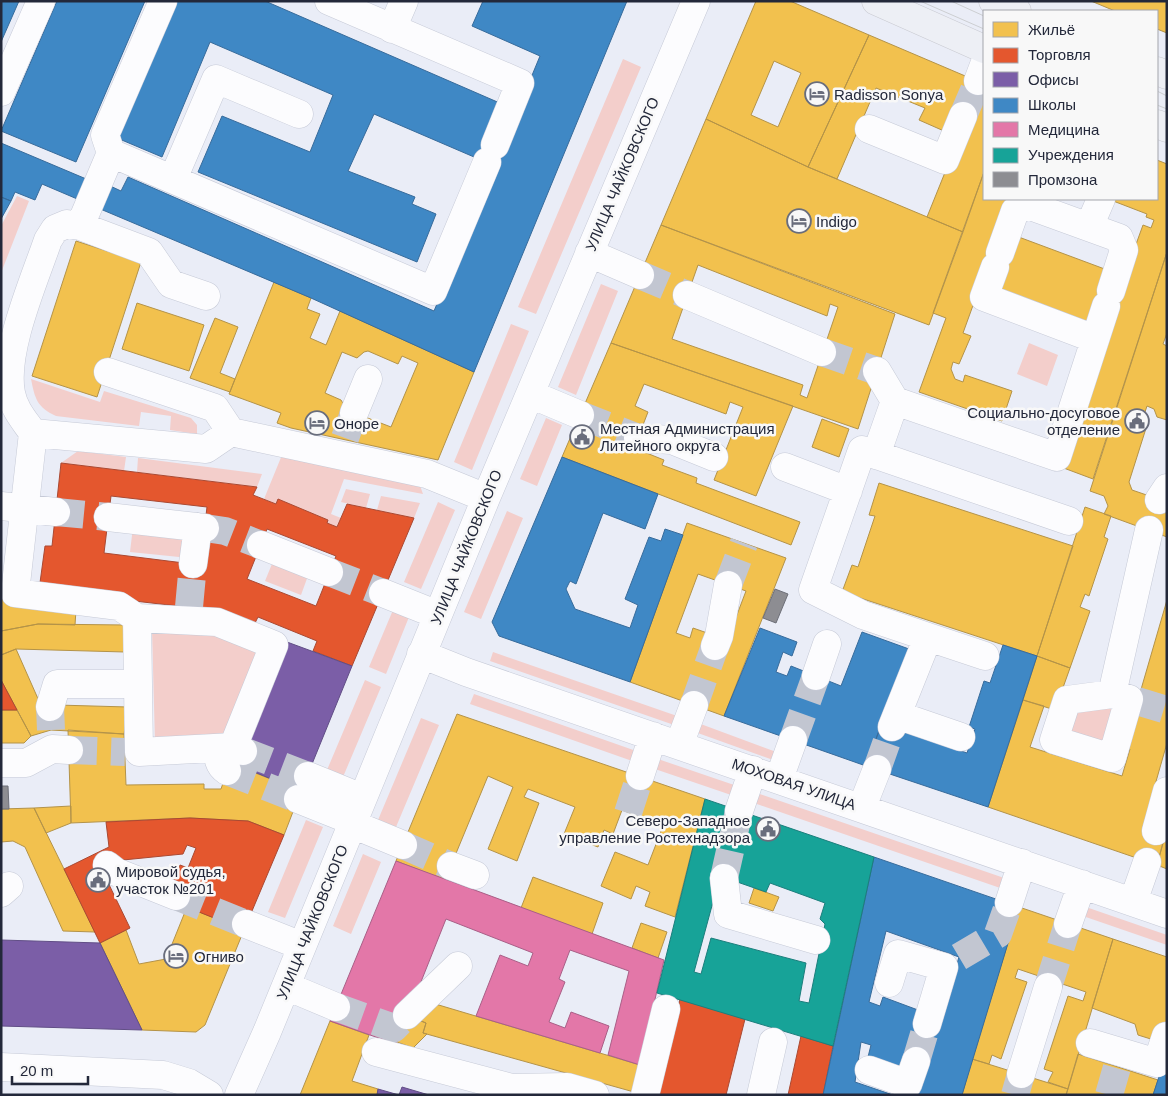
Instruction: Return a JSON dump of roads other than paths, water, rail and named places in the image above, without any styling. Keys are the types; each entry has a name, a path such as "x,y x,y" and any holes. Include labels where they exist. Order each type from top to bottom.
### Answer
{"main road":[{"path":"876,1 983,49"},
{"path":"993,1 1015,10"}],"street":[{"path":"1,92 41,1"},
{"path":"80,226 111,153 104,135 163,1"},
{"path":"111,153 433,292 520,83 329,1"},
{"path":"392,28 404,1"},
{"name":"УЛИЦА ЧАЙКОВСКОГО","path":"239,1095 286,986 486,498 696,1"},
{"path":"173,180 216,79 299,114"},
{"path":"869,129 945,160 963,116"},
{"path":"1089,227 1101,200"},
{"path":"877,371 895,401 1057,456 1124,250 1119,238 1028,205 1016,211 984,297 1095,339"},
{"path":"206,296 171,284 149,252 80,226 67,224 55,229 48,240 13,348 10,370 11,393 17,412 33,433 206,449 231,432 343,447 427,474 486,498"},
{"path":"589,253 640,275"},
{"path":"687,295 822,352"},
{"path":"108,372 218,399 231,432"},
{"path":"354,413 368,379"},
{"path":"530,394 580,415"},
{"path":"876,455 895,401"},
{"path":"33,433 13,507 15,593 119,606 137,618 188,614 217,622 274,645 230,754 132,752 138,684 137,618"},
{"path":"638,438 672,440 714,457"},
{"path":"985,656 863,615 813,590 862,450 1069,521"},
{"path":"785,467 848,491"},
{"path":"13,507 56,512"},
{"path":"108,517 201,527 194,564"},
{"path":"1126,698 1149,530"},
{"path":"261,544 329,572"},
{"path":"715,646 719,636 728,585"},
{"path":"383,593 438,615"},
{"path":"928,637 895,721 961,737"},
{"path":"816,676 827,644"},
{"name":"МОХОВАЯ УЛИЦА","path":"422,654 466,672 1167,914"},
{"path":"1,763 26,763 56,734 57,684 138,684"},
{"path":"679,745 694,705"},
{"path":"640,776 653,736"},
{"path":"779,779 793,740"},
{"path":"862,808 877,769"},
{"path":"739,811 754,770"},
{"path":"303,787 356,815 403,846"},
{"path":"1156,831 1167,791"},
{"path":"1133,902 1147,862"},
{"path":"1009,903 1022,863"},
{"path":"107,865 116,872 176,896"},
{"path":"724,878 728,914 816,940"},
{"path":"1068,924 1082,884"},
{"path":"246,924 302,946"},
{"path":"889,983 898,954 952,962 927,1024"},
{"path":"407,1015 458,966"},
{"path":"286,986 336,1007"},
{"path":"1022,1074 1048,988"},
{"path":"645,1095 666,1009"},
{"path":"1090,1043 1119,1059 1157,1063 1166,1036"},
{"path":"761,1095 773,1042"},
{"path":"376,1052 511,1091 567,1087 595,1095"},
{"path":"869,1070 908,1084 916,1061"},
{"path":"1,1067 163,1075 189,1083 209,1095"}],"tunnel":[{"path":"963,116 978,81"},
{"path":"640,275 687,295"},
{"path":"822,352 877,371"},
{"path":"345,438 354,413"},
{"path":"580,415 638,438"},
{"path":"56,512 108,517"},
{"path":"205,528 225,531 261,545"},
{"path":"728,585 744,543"},
{"path":"189,607 193,564"},
{"path":"329,572 383,593"},
{"path":"694,705 715,646"},
{"path":"793,740 816,676"},
{"path":"1137,701 1167,710"},
{"path":"50,707 51,730"},
{"path":"877,769 892,727"},
{"path":"69,750 125,752"},
{"path":"243,751 308,776"},
{"path":"227,771 298,799"},
{"path":"628,813 640,776"},
{"path":"724,878 739,811"},
{"path":"403,845 451,866"},
{"path":"176,896 246,924"},
{"path":"959,957 998,934 1009,903"},
{"path":"1048,987 1068,924"},
{"path":"336,1007 394,1028 407,1015"},
{"path":"916,1061 927,1024"},
{"path":"1109,1095 1117,1067"},
{"path":"1015,1095 1021,1074"}],"tram line":[{"path":"920,1 983,29"},
{"path":"951,1 983,16"},
{"path":"1158,92 1167,96"},
{"path":"1158,105 1167,109"}],"place":[{"name":"Radisson Sonya","path":"817,94"},
{"name":"Indigo","path":"799,221"},
{"name":"Социально-досуговое отделение","path":"1137,421"},
{"name":"Оноре","path":"317,423"},
{"name":"Местная Администрация Литейного округа","path":"582,437"},
{"name":"Северо-Западное управление Ростехнадзора","path":"768,829"},
{"name":"Мировой судья, участок №201","path":"98,880"},
{"name":"Огниво","path":"176,956"}]}
